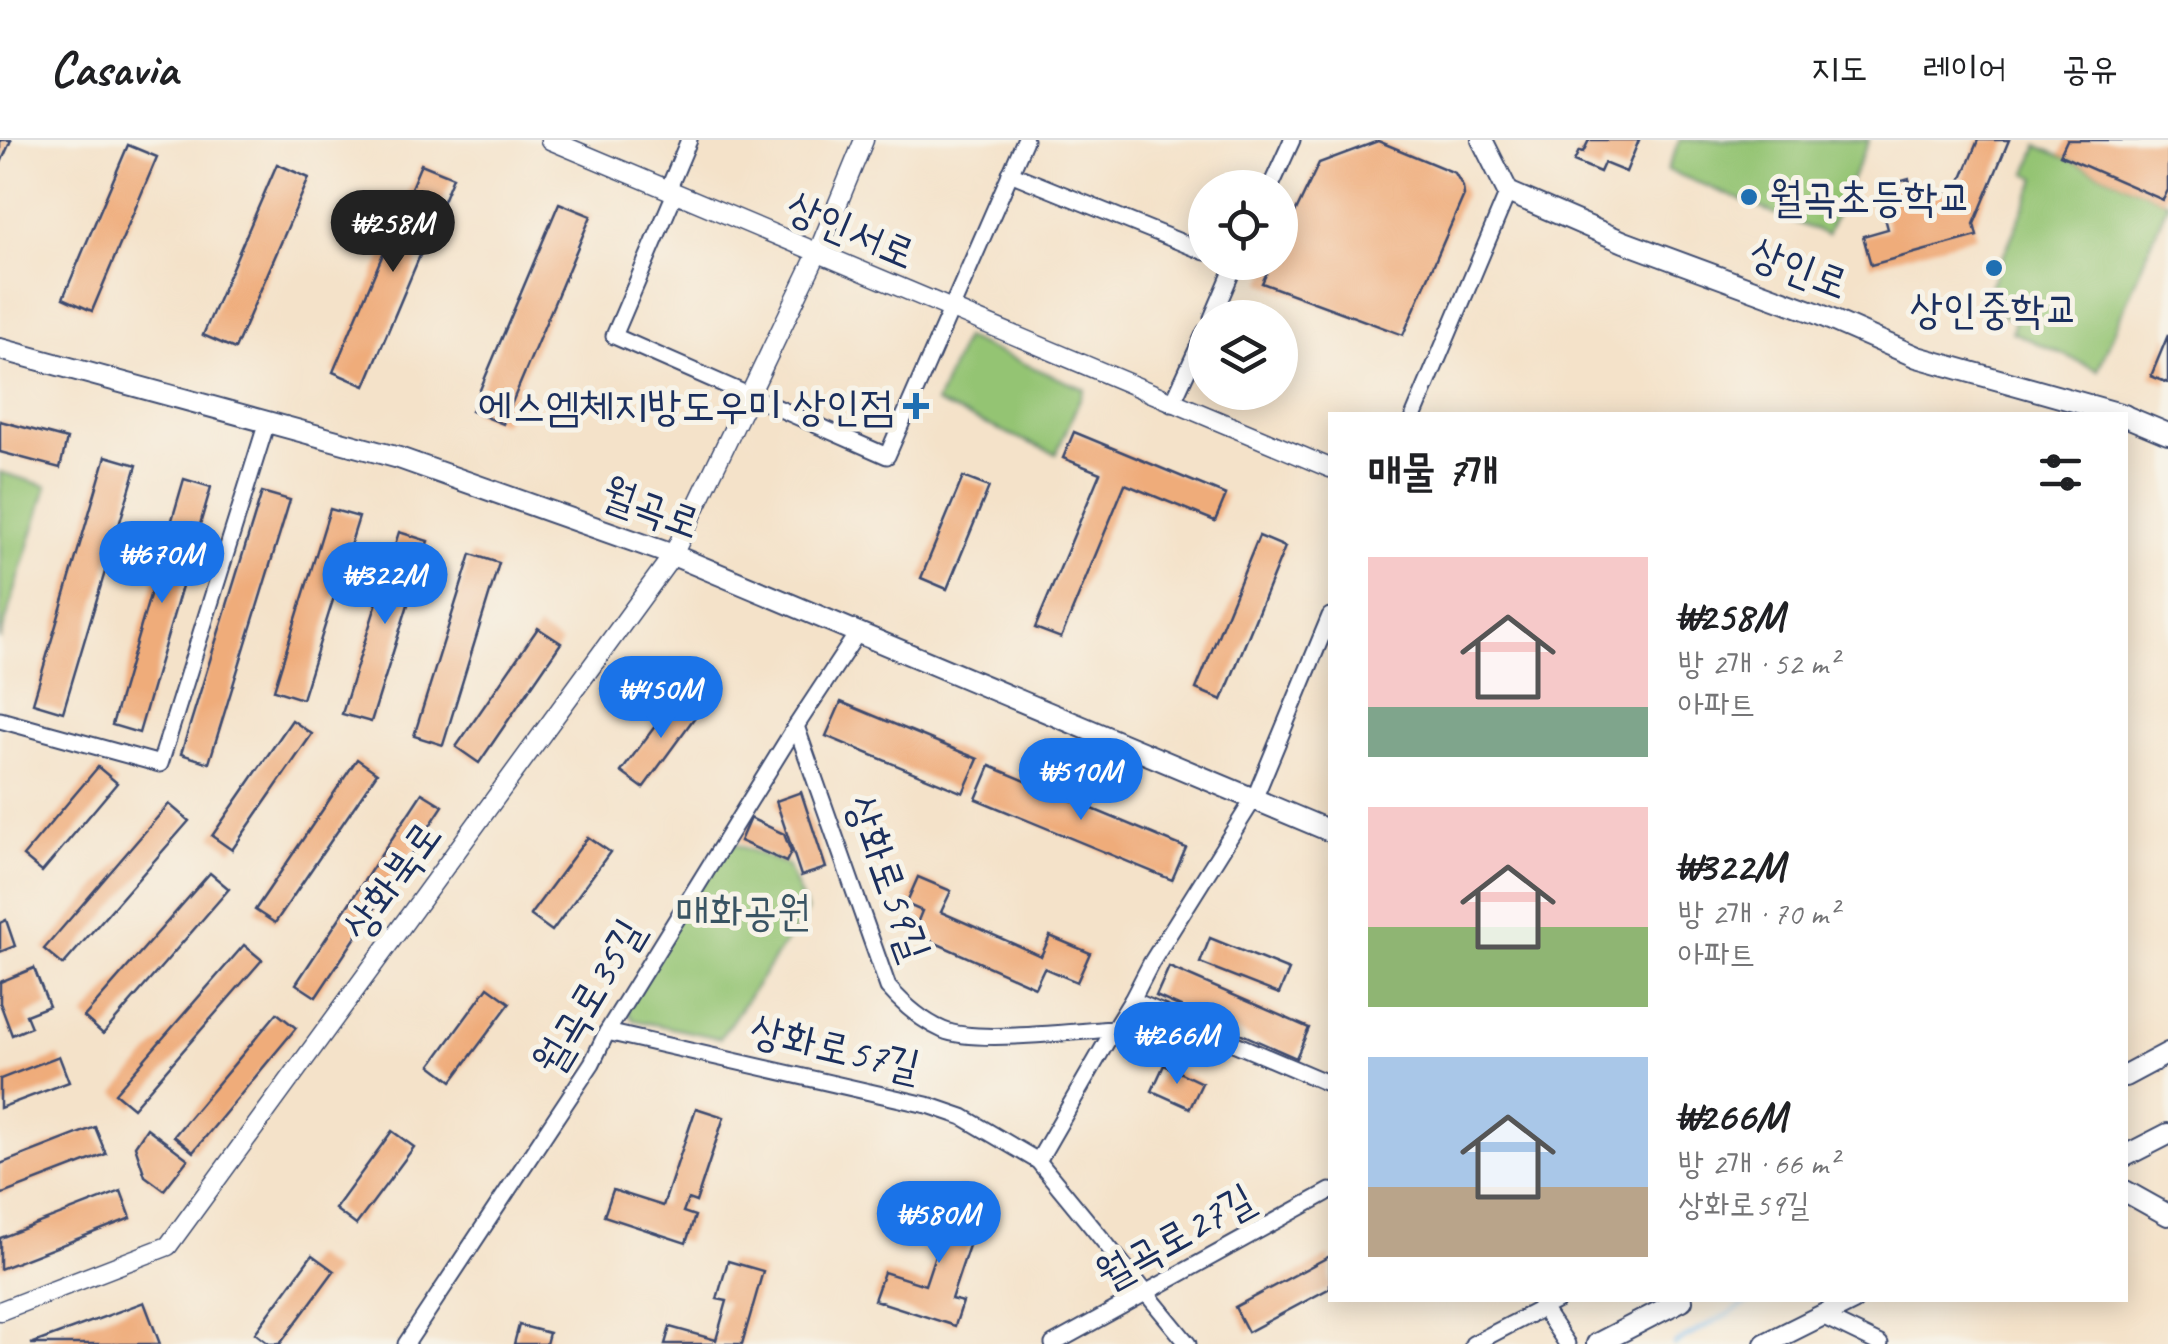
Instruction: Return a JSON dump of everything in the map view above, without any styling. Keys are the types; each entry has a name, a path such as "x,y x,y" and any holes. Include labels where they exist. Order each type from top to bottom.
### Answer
{"main road":[{"path":"1482,140 1508,192"},
{"name":"상인로","path":"1508,192 1624,242 1816,313 1917,357 2113,412"},
{"name":"월곡로","path":"0,349 399,458 673,555 1328,830"},
{"name":"상인로","path":"2128,417 2168,434"},
{"path":"2128,1074 2168,1053"},
{"path":"2128,1154 2168,1134"},
{"path":"2128,1194 2168,1215"},
{"path":"1597,1344 1678,1302"},
{"path":"1766,1344 1849,1302"}],"street":[{"name":"상인서로","path":"550,140 1328,467"},
{"path":"689,140 614,336 887,456 952,311"},
{"name":"상화북로","path":"0,1311 168,1246 673,555 817,254 864,140"},
{"name":"상인서로","path":"952,311 1024,140"},
{"path":"1278,170 1292,140"},
{"path":"1010,173 1188,245"},
{"path":"1415,412 1508,192"},
{"path":"1172,404 1188,369"},
{"path":"0,720 160,764 266,422"},
{"path":"1038,1161 1152,963 1254,797 1328,621"},
{"name":"월곡로35길","path":"406,1344 592,1063 607,1032 858,632"},
{"name":"상화로59길","path":"796,726 888,987 906,1007 945,1032 993,1036 1114,1029"},
{"path":"1132,1000 1328,1083"},
{"name":"상화로57길","path":"607,1032 931,1106 963,1117 1038,1161 1188,1344"},
{"name":"월곡로27길","path":"1054,1344 1328,1192"},
{"path":"1472,1344 1540,1304 1567,1344"},
{"path":"1822,1316 1880,1344"}],"green space":[{"path":"1679,140 1869,140 1827,235 1667,170"},
{"path":"2038,146 2168,202 2098,370 2012,332 2015,320 1982,305 2037,178 2027,173"},
{"path":"964,338 1084,389 1056,454 936,403"},
{"path":"0,472 47,486 0,640"},
{"name":"매화공원","path":"725,840 787,865 807,911 720,1038 633,1020 624,1005"}],"building":[{"path":"0,140 11,140 0,165"},
{"path":"1589,140 1639,140 1626,172 1604,163 1600,172 1574,161"},
{"path":"1978,140 2009,140 1974,224 1977,236 1871,265 1863,236 1888,229 1877,188 1909,179 1915,200 1958,188"},
{"path":"2067,140 2168,140 2168,190 2163,200 2060,155"},
{"path":"1378,141 1455,173 1463,187 1464,195 1403,335 1262,283 1298,280 1298,207 1319,163"},
{"path":"128,145 157,157 92,311 63,298"},
{"path":"277,164 309,178 235,349 203,335"},
{"path":"421,164 453,177 365,386 333,372"},
{"path":"559,203 591,216 503,424 471,411"},
{"path":"2168,335 2168,383 2151,376"},
{"path":"0,421 67,439 60,468 0,452"},
{"path":"1074,432 1226,495 1215,521 1125,484 1061,638 1035,628 1100,473 1063,458"},
{"path":"106,456 137,465 63,712 33,703"},
{"path":"963,477 989,487 947,589 921,578"},
{"path":"184,479 211,487 139,733 112,725"},
{"path":"262,492 290,500 209,763 181,754"},
{"path":"330,509 359,517 302,699 274,690"},
{"path":"399,532 428,541 371,722 342,714"},
{"path":"1259,536 1285,547 1222,700 1196,689"},
{"path":"471,554 499,563 443,745 414,736"},
{"path":"538,628 561,643 479,763 456,747"},
{"path":"679,694 700,710 643,788 621,772"},
{"path":"841,702 978,759 963,793 826,736"},
{"path":"292,720 312,734 232,850 212,836"},
{"path":"357,759 377,773 275,923 255,910"},
{"path":"990,766 1186,848 1172,880 976,799"},
{"path":"98,767 117,783 42,872 23,856"},
{"path":"801,792 826,868 801,876 776,801"},
{"path":"422,793 443,806 316,997 296,984"},
{"path":"169,804 189,821 63,965 44,949"},
{"path":"750,818 784,834 791,852 786,862 740,841"},
{"path":"588,837 610,852 552,931 530,915"},
{"path":"210,873 229,889 103,1034 84,1017"},
{"path":"918,877 951,891 941,912 1041,956 1050,936 1090,953 1077,982 1044,968 1035,987 913,933 922,911 906,904"},
{"path":"6,920 15,946 0,952 0,923"},
{"path":"1210,938 1289,970 1279,994 1200,963"},
{"path":"244,945 262,960 133,1108 115,1093"},
{"path":"1169,967 1309,1028 1296,1058 1156,996"},
{"path":"34,968 49,1006 26,1015 31,1027 12,1035 0,1003 0,982"},
{"path":"488,987 510,1003 452,1081 431,1065"},
{"path":"277,1013 296,1028 193,1152 174,1136"},
{"path":"59,1056 69,1082 0,1108 0,1079"},
{"path":"1164,1065 1202,1083 1190,1108 1152,1091"},
{"path":"696,1108 724,1117 696,1202 688,1199 683,1212 695,1216 686,1243 604,1216 613,1190 663,1206"},
{"path":"95,1127 106,1154 0,1195 0,1164"},
{"path":"147,1128 188,1159 164,1190 145,1176 135,1146"},
{"path":"392,1131 414,1147 356,1225 335,1209"},
{"path":"958,1186 986,1195 951,1299 963,1302 955,1326 874,1300 884,1272 925,1285"},
{"path":"121,1191 131,1218 0,1269 0,1238"},
{"path":"312,1255 334,1271 280,1344 269,1344 255,1333"},
{"path":"1328,1257 1328,1289 1248,1332 1235,1307"},
{"path":"728,1261 763,1271 742,1344 665,1344 670,1327 716,1340 727,1301 717,1299"},
{"path":"144,1302 160,1344 31,1344"},
{"path":"519,1325 549,1333 546,1344 514,1344"}],"waterway":[{"path":"1674,1344 1749,1302"}],"place":[{"name":"월곡초등학교","path":"1749,197"},
{"name":"상인중학교","path":"1994,268"},
{"name":"에스엠체지방도우미 상인점","path":"916,406"}]}
